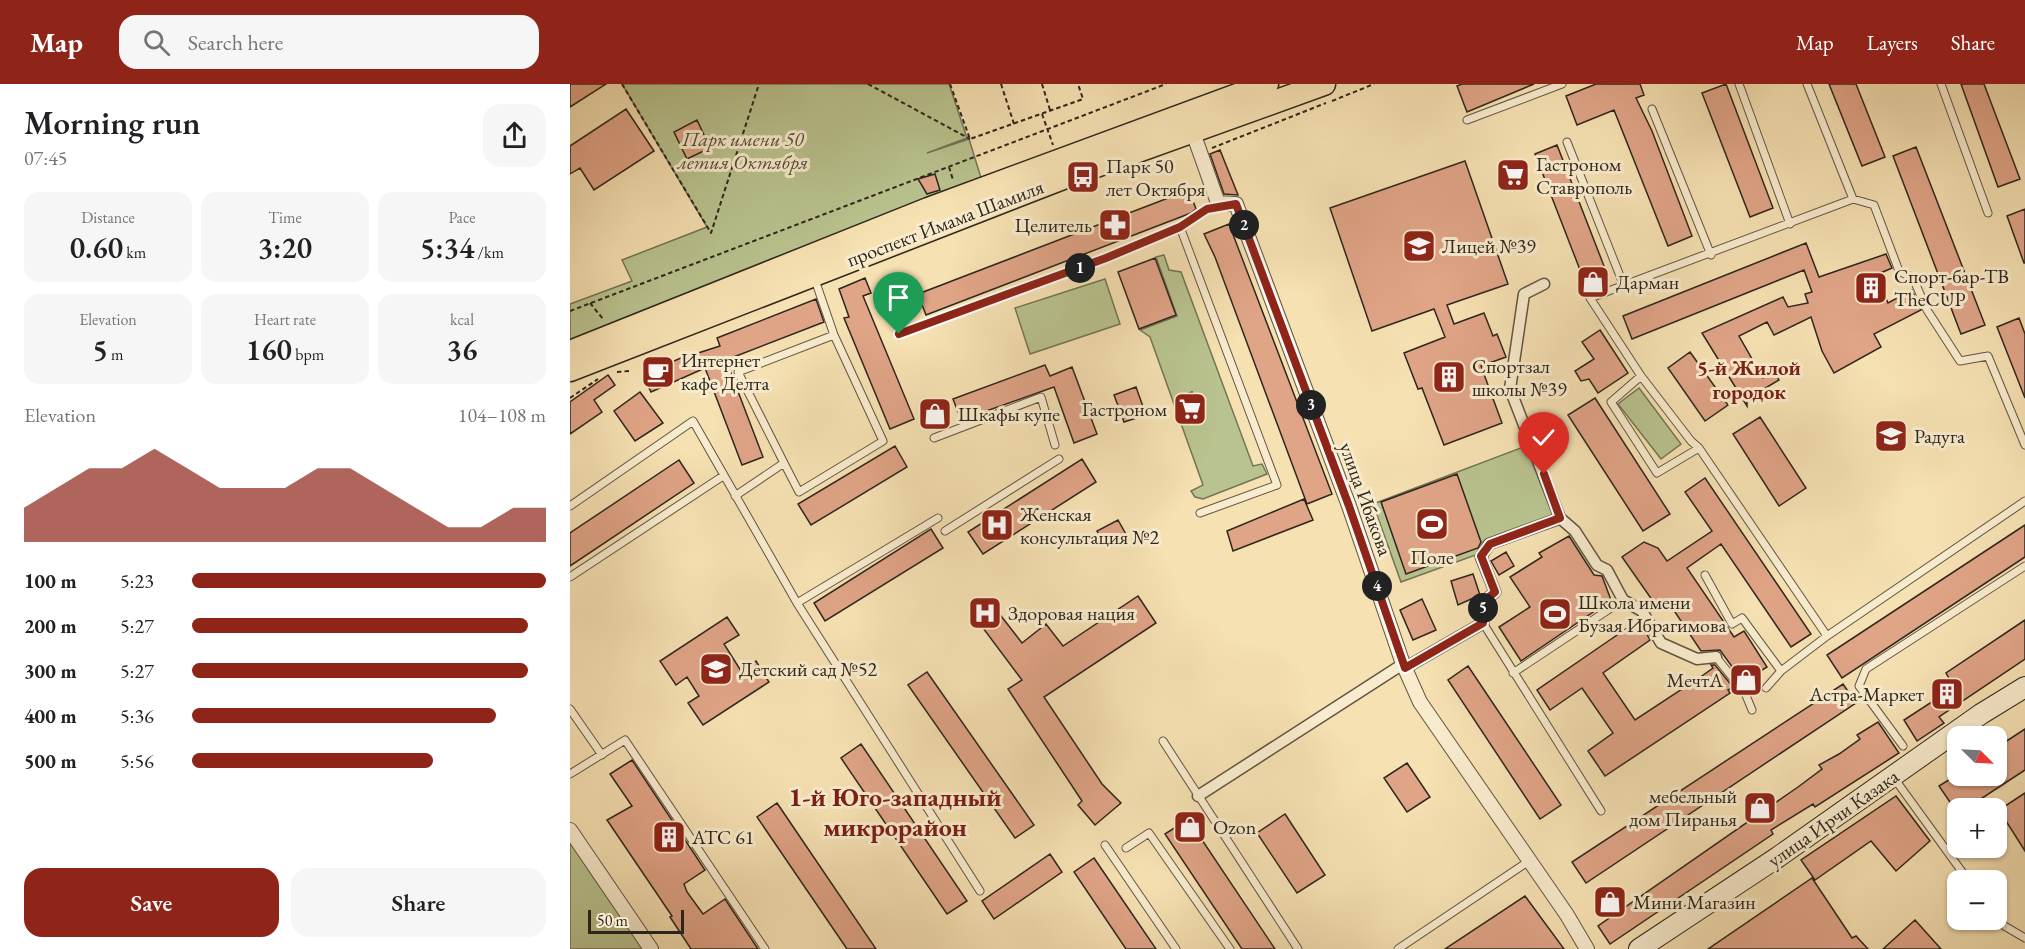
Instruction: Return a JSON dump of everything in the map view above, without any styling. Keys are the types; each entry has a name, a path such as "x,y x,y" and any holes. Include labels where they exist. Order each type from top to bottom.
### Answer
{"main road":[{"name":"проспект Имама Шамиля","path":"570,370 668,334 1188,121 1268,84"},
{"name":"проспект Имама Шамиля","path":"570,352 928,209 1188,121 1324,84"},
{"name":"улица Ирчи Казака","path":"1640,949 1894,777 1981,714 2025,687"}],"street":[{"path":"1188,121 1218,203 1236,204"},
{"name":"улица Ибакова","path":"1236,204 1349,506 1404,666 1419,702 1587,949"},
{"path":"1544,284 1524,294 1510,389 1560,518 1575,531 1597,565 1607,570 1623,600 1642,611 1662,643 1696,659 1716,657"},
{"path":"1198,796 1404,666 1483,623 1482,603 1495,592 1481,556 1490,544 1560,518"},
{"path":"570,830 651,949"}],"lane":[{"path":"1467,120 1562,84"},
{"path":"1739,84 1790,224"},
{"path":"1807,84 1853,199"},
{"path":"1941,84 1988,213"},
{"path":"1652,110 1711,255"},
{"path":"1567,142 1624,286"},
{"path":"1827,636 1699,448 1691,441 1641,376 1590,298 1711,255 1853,199 1874,205 1899,271 1913,278 1927,310 1960,361 1988,356 2025,445"},
{"path":"899,334 1106,258 1180,227 1207,209 1236,204"},
{"path":"1180,227 1277,485 1200,513"},
{"path":"813,274 823,296 834,335 883,441 799,492 738,372 834,335"},
{"path":"1641,376 1611,402 1658,473 1699,448"},
{"path":"934,438 1041,397 1055,445"},
{"path":"570,506 693,421 797,603 980,891"},
{"path":"945,531 1059,459"},
{"path":"735,496 784,463"},
{"path":"570,578 723,476"},
{"path":"1766,688 1781,671 1827,636 2025,501"},
{"path":"797,603 938,518"},
{"path":"1904,746 1863,693 1859,686 1861,676 1866,669 2025,566"},
{"path":"1705,575 1732,624 1742,618 1781,671"},
{"path":"1514,673 1623,600"},
{"path":"1483,623 1601,811"},
{"path":"1716,657 1745,693 1752,710"},
{"path":"570,709 602,755"},
{"path":"570,774 625,740 765,949"},
{"path":"1163,741 1298,949"},
{"path":"1894,777 1961,870"},
{"path":"1126,848 1149,833 1230,949"},
{"path":"1105,845 1176,949"},
{"path":"1398,949 1529,861"},
{"path":"2007,928 2025,938"}],"path":[{"path":"622,84 711,233 759,84"},
{"path":"868,84 970,139 1083,99 1078,84"},
{"path":"950,84 970,139"},
{"path":"1001,84 1014,124"},
{"path":"1041,84 1050,111"},
{"path":"570,311 1166,84"},
{"path":"1199,153 1374,84"},
{"path":"1042,114 1053,145"},
{"path":"590,303 607,324"},
{"path":"612,372 629,371"},
{"path":"570,398 606,374"}],"green space":[{"name":"Парк имени 50 летия Октября","path":"622,84 949,84 967,138 927,153 969,139 982,181 570,340 570,304 632,281 622,260 707,227"},
{"path":"1164,255 1169,270 1181,272 1253,466 1262,464 1267,474 1203,499 1195,497 1191,491 1203,485 1150,337 1140,330 1177,316 1156,257"},
{"path":"1105,279 1120,324 1030,354 1015,308"},
{"path":"1639,388 1681,444 1661,459 1618,404"},
{"path":"1534,443 1567,522 1401,582 1373,504"},
{"path":"570,840 645,949 570,949"}],"building":[{"path":"570,84 606,84 570,107"},
{"path":"1462,84 1534,84 1467,112 1457,86"},
{"path":"1596,84 1640,84 1644,95 1636,98 1652,131 1692,236 1668,246 1614,110 1577,125 1566,96"},
{"path":"1726,84 1773,208 1750,217 1702,93"},
{"path":"1829,84 1856,84 1885,157 1862,166"},
{"path":"1961,84 1984,84 2020,179 1998,187"},
{"path":"626,109 654,151 594,190 580,168 570,174 570,146"},
{"path":"697,120 710,148 687,159 674,132"},
{"path":"1557,145 1604,266 1582,275 1535,154"},
{"path":"1916,147 1985,325 1961,334 1893,156"},
{"path":"1220,150 1238,195 1224,194 1210,154"},
{"name":"Лицей №39","path":"1465,161 1508,284 1447,305 1454,324 1484,313 1493,336 1497,334 1506,357 1481,366 1502,423 1444,445 1422,388 1418,389 1404,353 1445,337 1434,309 1372,331 1330,208"},
{"path":"935,174 940,190 927,194 918,179"},
{"path":"1189,190 1196,209 1191,213 926,315 918,294"},
{"path":"2025,209 2025,263 2024,263 2007,216"},
{"path":"1229,224 1332,494 1307,504 1215,257 1204,234"},
{"path":"1806,243 1819,277 1886,254 1892,268 1876,275 1888,303 1912,290 1921,310 1874,334 1881,347 1834,373 1822,351 1811,317 1774,335 1767,322 1739,336 1763,378 1774,371 1779,380 1747,399 1747,406 1702,333 1783,297 1788,307 1808,303 1805,294 1812,292 1804,270 1632,339 1623,316"},
{"path":"1155,258 1176,315 1139,329 1118,272"},
{"path":"865,278 871,293 863,296 914,419 890,429 844,318 849,317 839,289"},
{"path":"816,299 824,322 726,360 763,457 742,465 705,368 651,392 643,375 694,352 695,354 720,346 717,338"},
{"path":"2019,318 2025,334 2025,398 1997,327"},
{"path":"1600,330 1628,373 1598,393 1589,379 1581,381 1575,371 1594,359 1582,342"},
{"path":"1690,352 1728,405 1705,421 1668,368"},
{"path":"1045,365 1050,376 1072,367 1097,434 1074,443 1054,387 961,420 953,399"},
{"path":"608,375 615,385 594,400 602,412 570,434 570,402"},
{"path":"1136,387 1146,415 1124,422 1114,395"},
{"path":"640,392 663,423 635,441 614,411"},
{"name":"Гастроном","path":"1192,392 1202,413 1186,420 1176,399"},
{"path":"1595,398 1670,514 1643,531 1568,415"},
{"path":"1760,417 1806,488 1779,506 1733,434"},
{"path":"895,446 907,467 811,525 798,504"},
{"path":"1082,459 1096,482 983,554 968,532"},
{"path":"679,460 694,483 570,566 570,533"},
{"name":"Поле","path":"1457,474 1481,542 1478,548 1406,574 1381,502"},
{"path":"1705,478 1811,634 1791,647 1721,544 1687,568 1734,637 1744,631 1767,667 1743,682 1720,650 1701,651 1667,600 1657,607 1622,557 1644,542 1658,548 1667,561 1712,531 1685,492"},
{"path":"1304,499 1313,520 1233,551 1227,531"},
{"path":"1118,520 1127,536 1106,548 1097,531"},
{"path":"2025,525 2025,557 1842,678 1827,655"},
{"path":"931,529 943,548 825,621 814,603"},
{"name":"Школа имени Бузая Ибрагимова","path":"1569,536 1594,575 1602,576 1611,600 1521,661 1499,627 1530,607 1510,577 1542,557 1539,553"},
{"path":"1506,552 1514,566 1499,575 1491,561"},
{"path":"1473,574 1480,595 1458,605 1451,581"},
{"path":"1138,596 1156,623 1044,697 1102,784 1121,803 1095,825 1078,805 1082,801 1008,689 1022,680 974,616 991,603 1022,643 1046,624 1063,646"},
{"path":"1422,599 1436,630 1413,640 1400,610"},
{"path":"727,617 739,635 724,644 741,671 756,661 769,682 703,725 688,703 699,696 687,677 676,685 660,661"},
{"path":"1639,620 1650,640 1603,673 1635,720 1713,668 1711,665 1715,665 1733,687 1728,690 1730,693 1605,776 1588,751 1613,733 1582,688 1550,710 1537,690"},
{"path":"2025,620 2025,659 1939,717 1944,723 1917,741 1904,720 1941,696 1937,689 1950,680 1946,673"},
{"path":"1468,666 1561,805 1540,819 1448,680"},
{"path":"927,672 1034,825 1015,838 908,685"},
{"path":"1843,684 1856,703 1586,883 1572,862"},
{"path":"1878,722 1899,753 1815,807 1813,804 1771,830 1773,834 1610,944 1598,926 1798,787 1822,769 1819,765 1860,739 1857,735"},
{"path":"2025,729 2025,770 2007,782 2007,741"},
{"path":"861,744 967,901 947,914 841,758"},
{"path":"632,760 705,870 684,884 687,892 703,914 725,899 758,949 691,949 670,917 672,916 607,820 632,806 610,774"},
{"path":"1407,763 1430,797 1407,812 1384,778"},
{"path":"1947,781 1947,786 2001,786 1982,798 1947,798 1939,786"},
{"path":"2025,793 2025,851 2007,823 2007,805"},
{"path":"1896,796 1930,841 1896,871 1871,841 1815,880 1801,860"},
{"path":"777,803 876,949 847,949 757,817"},
{"path":"1285,814 1325,875 1297,893 1257,833"},
{"path":"1188,819 1275,949 1242,949 1165,834"},
{"path":"1050,854 1062,872 994,919 982,901"},
{"path":"1094,858 1156,949 1126,949 1074,872"},
{"path":"1812,878 1852,938 1856,936 1868,949 1708,949"},
{"path":"1525,896 1564,949 1445,949"},
{"path":"1915,920 1941,949 1883,949"}],"place":[{"name":"Гастроном Ставрополь","path":"1513,175"},
{"name":"Парк 50 лет Октября","path":"1083,177"},
{"name":"Целитель","path":"1115,225"},
{"name":"Лицей №39","path":"1419,246"},
{"name":"Дарман","path":"1593,282"},
{"name":"Спорт-бар-ТВ TheCUP","path":"1871,288"},
{"name":"Интернет кафе Делта","path":"658,372"},
{"name":"Спортзал школы №39","path":"1449,377"},
{"name":"Гастроном","path":"1190,409"},
{"name":"Шкафы купе","path":"935,414"},
{"name":"Радуга","path":"1891,436"},
{"name":"Поле","path":"1432,524"},
{"name":"Женская консультация №2","path":"997,525"},
{"name":"Здоровая нация","path":"985,613"},
{"name":"Школа имени Бузая Ибрагимова","path":"1555,614"},
{"name":"Детский сад №52","path":"716,669"},
{"name":"МечтА","path":"1746,680"},
{"name":"Астра-Маркет","path":"1947,694"},
{"name":"мебельный дом Пиранья","path":"1760,808"},
{"name":"Ozon","path":"1190,827"},
{"name":"АТС 61","path":"669,837"},
{"name":"Мини Магазин","path":"1610,902"}],"district":[{"name":"5-й Жилой городок","path":"1749,380"},
{"name":"1-й Юго-западный микрорайон","path":"895,812"}],"route":[{"path":"899,334 1106,258 1180,227 1207,209 1236,204 1349,506 1405,668 1483,623 1482,603 1495,592 1481,556 1490,544 1560,518 1544,474"}]}
